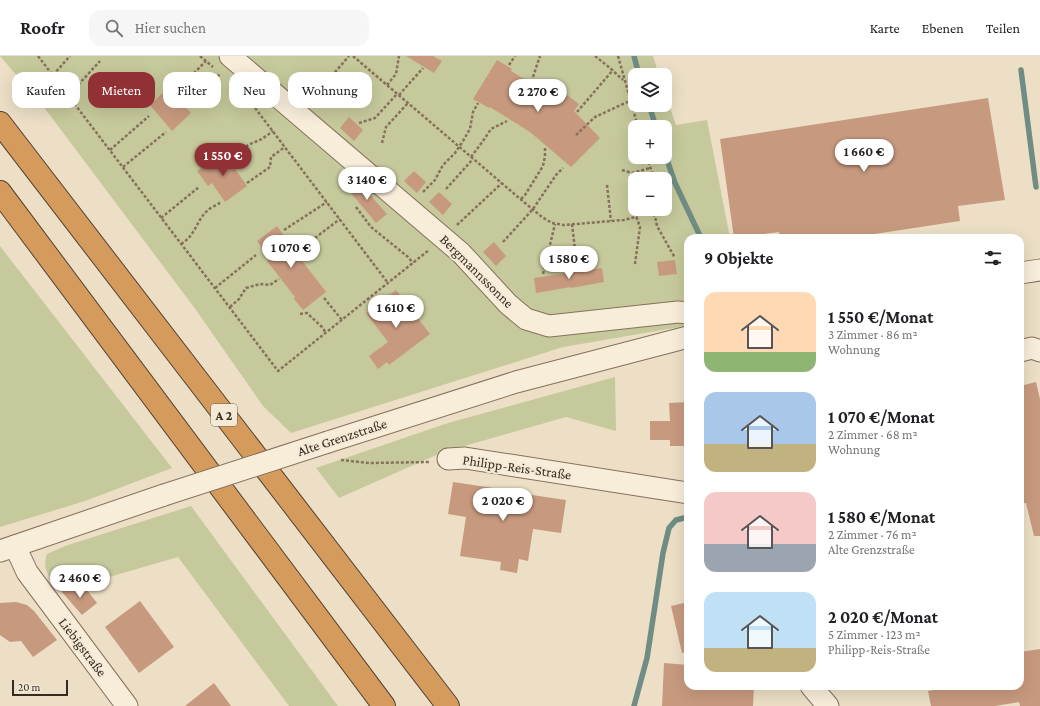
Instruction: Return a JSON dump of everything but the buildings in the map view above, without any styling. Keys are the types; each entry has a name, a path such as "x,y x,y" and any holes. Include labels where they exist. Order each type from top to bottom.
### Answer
{"highway":[{"name":"A 2","path":"0,123 448,706"},
{"path":"0,192 384,706"}],"street":[{"name":"Bergmannssonne","path":"225,65 444,238 461,253 508,304 526,319 549,326 684,313"},
{"path":"1024,272 1040,270"},
{"name":"Alte Grenzstraße","path":"8,549 164,495 332,450 516,382 684,337"},
{"path":"1024,350 1032,348 1040,350"},
{"name":"Philipp-Reis-Straße","path":"448,459 465,458 684,492"},
{"name":"Liebigstraße","path":"8,549 27,572 127,706"},
{"path":"814,690 828,706"}],"path":[{"path":"38,56 50,72"},
{"path":"55,72 70,56"},
{"path":"200,56 206,61 225,65 226,78"},
{"path":"335,72 349,56"},
{"path":"353,56 533,210 552,223 564,225 624,220 636,216 640,227 635,264"},
{"path":"387,85 396,74 399,56"},
{"path":"509,65 515,56"},
{"path":"533,77 540,56"},
{"path":"595,56 624,80"},
{"path":"618,56 628,94"},
{"path":"80,83 100,61"},
{"path":"195,72 206,61"},
{"path":"359,123 375,118 423,68"},
{"path":"577,112 613,70"},
{"path":"576,135 595,117 628,102"},
{"path":"382,144 386,127 408,103"},
{"path":"423,192 435,180 443,165 455,153 470,130 474,112 478,103"},
{"path":"77,108 278,371 444,238 502,183"},
{"path":"255,108 388,283"},
{"path":"110,150 149,116"},
{"path":"446,189 472,158 491,129 507,120"},
{"path":"231,160 240,154 248,145 262,139 273,131"},
{"path":"123,167 166,132"},
{"path":"247,183 270,167 271,157 285,147"},
{"path":"521,199 543,166 545,147"},
{"path":"649,164 651,172"},
{"path":"503,242 533,210 556,174 563,168"},
{"path":"622,170 632,173 650,168"},
{"path":"607,185 611,221"},
{"path":"161,218 199,187"},
{"path":"181,244 187,241 208,210 222,202"},
{"path":"284,230 327,202"},
{"path":"356,207 372,227 408,257 413,263"},
{"path":"655,216 657,226 675,258"},
{"path":"303,247 340,219"},
{"path":"543,274 555,224"},
{"path":"572,224 577,266"},
{"path":"215,288 256,255"},
{"path":"230,307 239,299 246,288 260,284 270,285 279,279"},
{"path":"324,298 342,320"},
{"path":"300,314 307,313 322,327 326,333"},
{"name":"Philipp-Reis-Straße","path":"332,450 369,463 425,462 448,459"}],"green space":[{"path":"0,56 653,56 657,68 628,68 628,112 672,112 676,125 707,120 729,234 684,234 684,326 563,347 291,433 263,406 196,310 44,108 80,108 80,72 14,72"},
{"path":"0,246 172,468 85,501 0,527"},
{"path":"615,377 616,431 566,417 443,452 339,498 316,468 448,423"},
{"path":"191,506 338,706 289,706 178,557 61,591 46,570 45,560 47,554 65,546"}],"waterway":[{"path":"634,56 637,68"},
{"path":"1021,70 1036,187"},
{"path":"651,112 654,120"},
{"path":"668,164 675,183 699,234"},
{"path":"634,706 647,658 663,553 669,528 676,520 684,518"}]}
